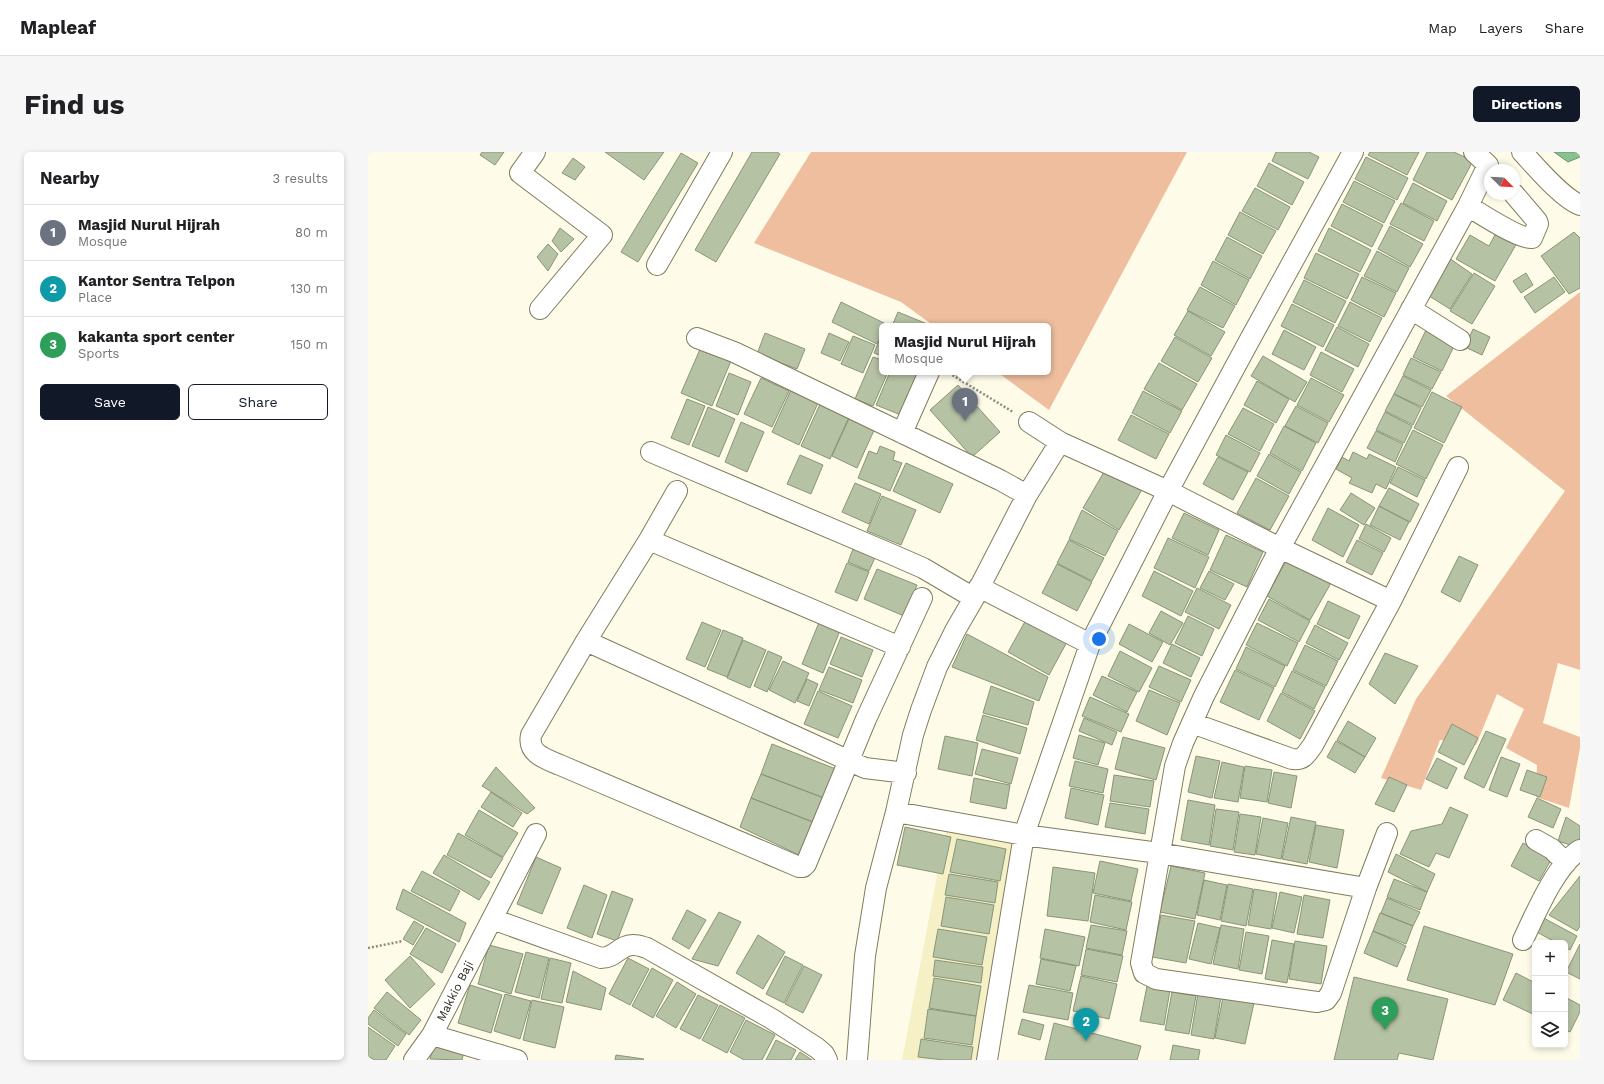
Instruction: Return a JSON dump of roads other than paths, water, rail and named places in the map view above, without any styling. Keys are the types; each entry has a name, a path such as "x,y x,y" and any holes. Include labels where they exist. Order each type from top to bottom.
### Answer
{"street":[{"path":"535,152 520,173 602,235 540,308"},
{"path":"657,265 721,152"},
{"path":"987,1060 1024,835 1090,644 1168,491 1353,152"},
{"path":"1522,152 1554,185 1575,203 1580,205"},
{"path":"1387,833 1366,888 1331,992 1326,1000 1318,1002 1156,979 1144,973 1141,962 1175,766 1182,742 1280,548 1468,206 1485,162"},
{"path":"1468,206 1506,228 1524,237 1532,238 1538,224 1537,221 1519,200"},
{"path":"1411,309 1460,340"},
{"path":"697,338 734,352 1015,488"},
{"path":"902,433 928,375"},
{"path":"1029,422 1055,438 1168,491 1280,548 1391,601"},
{"path":"858,1060 865,956 876,888 896,812 898,773 937,667 973,593 1015,488 1055,438"},
{"path":"651,452 891,554 923,568 949,583 1090,644"},
{"path":"1192,723 1292,759 1301,759 1305,756 1391,601 1458,467"},
{"path":"678,491 586,641 531,735 531,747 534,752 560,765 801,867 806,864 857,765 900,647 922,598"},
{"path":"649,540 900,647"},
{"path":"586,641 857,765 898,773"},
{"path":"896,812 1024,835 1159,853 1366,888"},
{"name":"Makkio Baji","path":"414,1060 432,1035 536,834"},
{"path":"1523,940 1550,886 1573,857 1552,849 1536,840"},
{"path":"492,919 601,958 611,957 623,947 633,945 647,948 772,1019 817,1048 824,1054 827,1060"},
{"path":"432,1035 517,1060"}],"place":[{"name":"Masjid Nurul Hijrah","path":"965,421"},
{"name":"kakanta sport center","path":"1385,1030"},
{"name":"Kantor Sentra Telpon","path":"1086,1041"}]}
